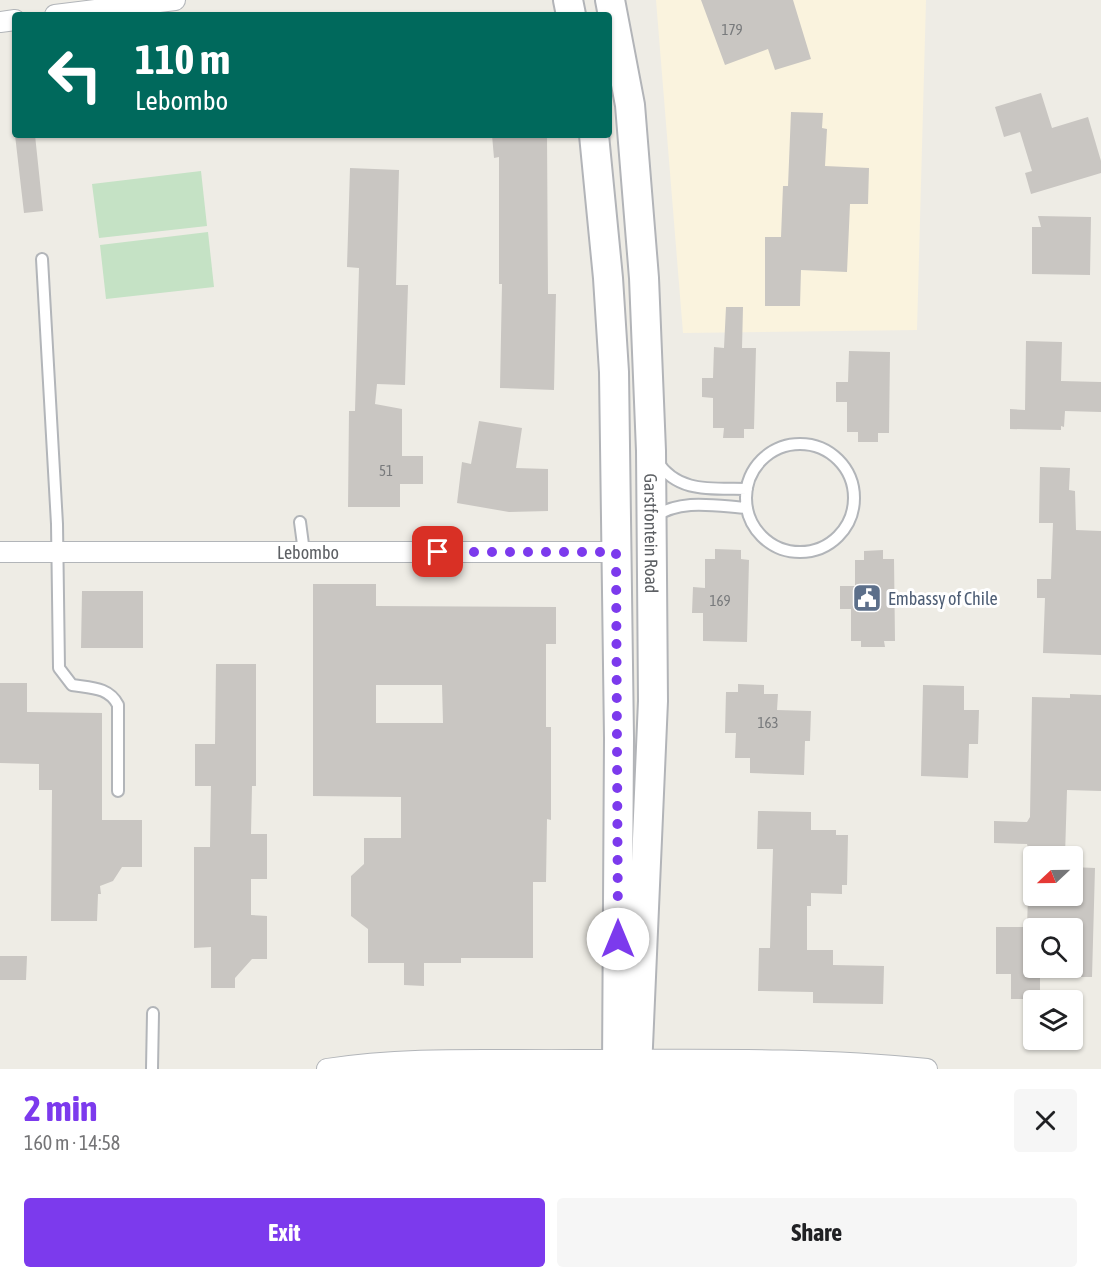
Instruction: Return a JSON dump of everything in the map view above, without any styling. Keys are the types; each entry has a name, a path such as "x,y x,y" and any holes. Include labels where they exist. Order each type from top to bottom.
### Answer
{"main road":[{"name":"Garstfontein Road","path":"610,0 630,105 644,278 651,451 653,701 627,1065"},
{"name":"Garstfontein Road","path":"594,138 608,278 614,372 627,1065"}],"street":[{"path":"79,12 175,0"},
{"name":"Lebombo","path":"0,552 616,552"},
{"path":"327,1069 388,1063 627,1065 823,1063 927,1069"}],"lane":[{"path":"42,259 57,552 59,668 72,685 102,690 113,695 118,705 117,791"},
{"path":"805,444 820,448 834,456 845,468 852,482 855,498 852,514 845,528 835,540 821,549 805,552 789,551 775,546 762,536 752,523 747,508 747,489 752,473 761,460 774,450 789,445 805,444"},
{"path":"651,451 670,477 688,487 747,489"},
{"path":"652,518 668,508 682,505 747,508"},
{"path":"300,522 304,552"},
{"path":"152,1069 153,1013"}],"shaded area":[{"path":"656,0 926,0 917,330 683,333"}],"green space":[{"path":"201,171 207,226 99,238 92,184"},
{"path":"208,232 214,287 106,299 100,245"}],"building":[{"path":"701,0 793,0 811,59 775,70 768,49 725,65"},
{"path":"1041,93 1052,128 1088,117 1101,161 1101,173 1031,194 1025,173 1032,171 1020,132 1004,137 995,107"},
{"path":"791,112 823,113 822,128 827,129 825,166 869,168 868,204 850,204 847,272 801,270 800,306 765,306 765,237 781,237 783,186 788,186"},
{"path":"15,138 35,138 43,211 24,213"},
{"path":"492,138 547,138 548,294 556,294 554,390 500,388 502,284 499,284 499,157 494,158"},
{"path":"350,168 399,170 396,285 408,285 405,385 377,384 375,404 402,409 402,456 423,456 423,484 400,484 400,507 348,507 349,411 355,411 359,268 347,267"},
{"path":"1038,216 1091,217 1090,275 1032,274 1032,227 1041,227"},
{"path":"726,307 743,307 742,348 756,348 754,429 744,429 744,438 723,438 724,428 713,428 713,398 702,397 702,378 713,378 714,347 724,348"},
{"path":"1026,341 1062,342 1061,381 1101,382 1101,412 1065,411 1064,427 1061,426 1061,430 1010,429 1010,409 1025,410"},
{"path":"849,351 890,352 889,433 878,433 878,442 858,442 858,432 847,432 847,402 836,402 836,382 848,382"},
{"path":"479,421 522,428 516,468 548,469 548,511 509,512 457,503 462,462 471,464"},
{"path":"1040,467 1070,468 1069,490 1075,491 1076,530 1101,531 1101,655 1043,653 1045,598 1037,598 1037,579 1051,579 1053,523 1039,523"},
{"path":"715,549 741,550 741,559 749,560 747,642 703,641 703,613 692,613 693,587 705,588 705,559 715,559"},
{"name":"Embassy of Chile","path":"883,550 883,559 894,559 895,641 884,641 885,647 861,647 861,641 851,641 851,609 840,609 840,586 855,586 855,560 864,560 864,551"},
{"path":"313,584 376,584 376,606 556,607 556,644 546,644 546,727 551,727 551,820 547,819 546,882 533,882 533,958 461,958 461,963 424,963 424,986 404,985 404,963 368,963 368,929 351,916 351,876 364,864 364,838 401,838 401,797 313,796","holes":["376,685 442,685 443,723 376,723"]},
{"path":"82,591 143,591 143,648 81,648"},
{"path":"216,664 256,664 256,786 252,786 251,834 267,834 267,879 251,879 251,915 267,916 267,959 252,959 235,978 235,988 211,988 211,947 194,948 194,847 210,847 211,786 195,786 195,744 215,744"},
{"path":"0,683 27,683 27,712 102,713 102,820 142,820 142,867 122,867 113,881 100,886 97,921 51,921 52,790 39,790 39,764 0,763"},
{"path":"738,684 764,685 764,694 778,694 777,710 811,711 810,741 805,741 804,775 750,773 750,758 735,758 736,733 725,733 726,692 738,692"},
{"path":"923,685 964,686 964,710 979,710 978,744 969,744 968,778 921,776"},
{"path":"1070,694 1101,695 1101,791 1067,790 1065,846 994,843 994,821 1027,822 1030,817 1032,697 1070,698"},
{"path":"758,811 811,812 811,830 836,830 836,835 848,835 847,885 842,885 842,894 811,893 811,906 807,906 807,950 833,950 833,965 884,966 883,1004 813,1003 813,992 758,991 759,948 770,948 773,849 757,849"},
{"path":"1083,867 1095,868 1092,977 1083,977 1083,918 1027,918 1028,906 1083,906"},
{"path":"996,927 1023,927 1023,978 1040,978 1040,990 1023,990 1023,999 1011,999 1011,974 996,974"},
{"path":"0,956 27,956 26,980 0,980"}],"place":[{"name":"Embassy of Chile","path":"867,598"}],"route":[{"path":"438,552 616,552 619,738 618,939"}]}
